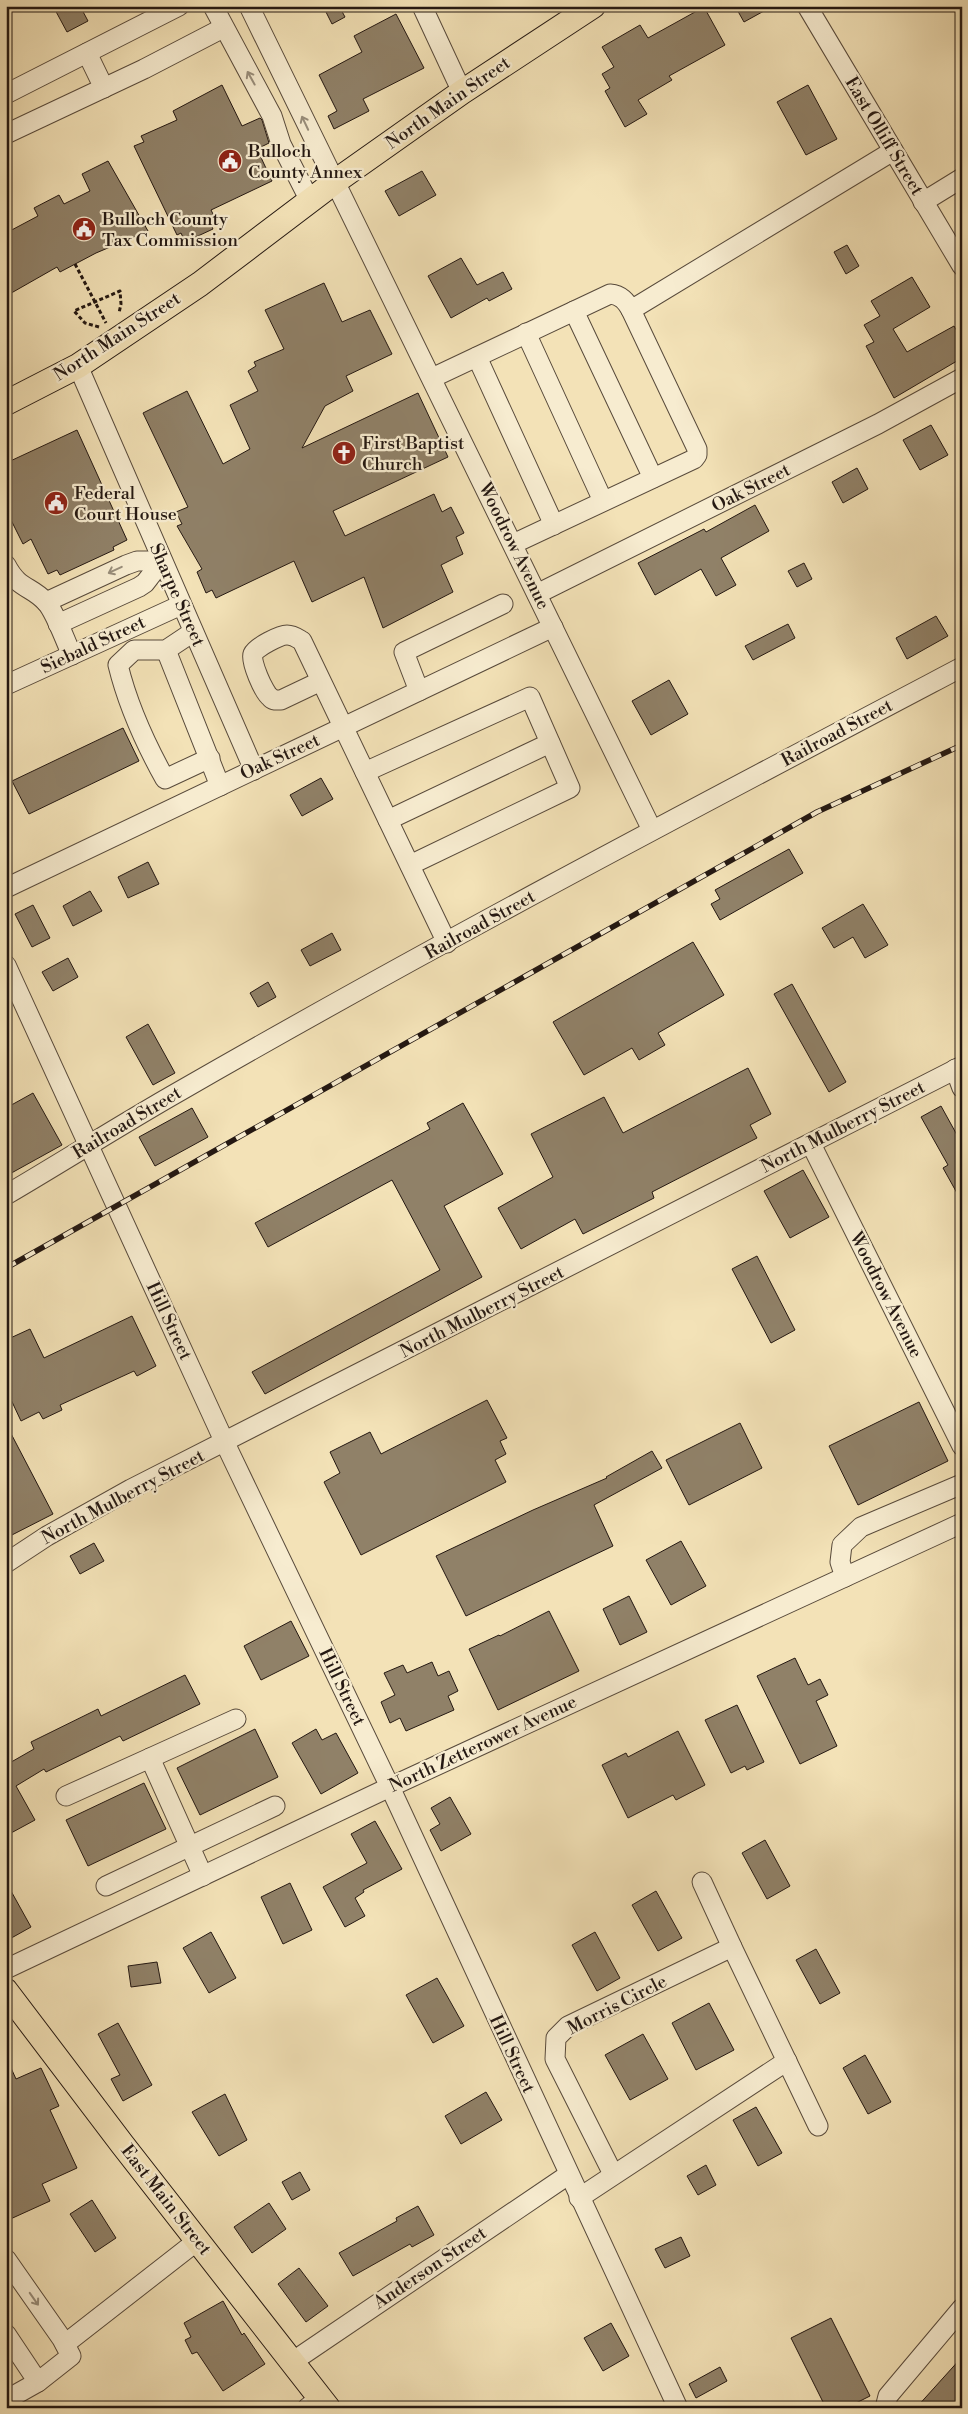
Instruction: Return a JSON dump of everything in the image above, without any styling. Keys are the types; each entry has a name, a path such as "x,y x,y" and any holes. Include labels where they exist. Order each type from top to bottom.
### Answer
{"main road":[{"name":"North Main Street","path":"6,403 78,366 107,334 200,284 336,181 462,92 593,6"},
{"name":"East Main Street","path":"6,1991 292,2362 319,2405"}],"street":[{"path":"6,94 87,53 146,14 179,6"},
{"path":"213,6 223,28 272,116 281,144 310,201"},
{"name":"Woodrow Avenue","path":"249,6 321,157 336,181 652,830"},
{"path":"422,6 462,92"},
{"name":"East Olliff Street","path":"807,6 962,266"},
{"path":"6,134 104,88 223,28"},
{"path":"239,56 268,46"},
{"path":"87,53 104,88"},
{"path":"631,310 893,151"},
{"path":"923,202 962,178"},
{"path":"432,378 610,294 617,295 626,301 631,310 697,449 698,455 694,459 513,544"},
{"path":"574,311 653,478"},
{"path":"526,334 603,501"},
{"path":"476,357 554,524"},
{"name":"Sharpe Street","path":"78,366 254,770"},
{"name":"Oak Street","path":"537,594 878,424 962,378"},
{"path":"46,602 137,561 162,561"},
{"path":"58,624 139,587 145,583 162,561"},
{"path":"6,565 20,585 46,602 72,655"},
{"path":"419,691 404,652 503,604"},
{"name":"Siebald Street","path":"6,685 181,605"},
{"name":"Oak Street","path":"6,888 553,628"},
{"path":"193,632 166,650 134,650 118,666 129,703 166,779 210,758"},
{"path":"166,650 220,786"},
{"name":"Railroad Street","path":"6,1195 179,1091 652,830 962,667"},
{"path":"321,681 447,943"},
{"path":"365,772 530,697 570,788 410,865"},
{"path":"388,820 550,742"},
{"path":"177,774 187,801"},
{"name":"Hill Street","path":"6,965 225,1443 390,1788 578,2198 678,2408"},
{"path":"959,1068 962,1088"},
{"name":"North Mulberry Street","path":"6,1562 47,1536 131,1489 225,1443 959,1068"},
{"name":"Woodrow Avenue","path":"810,1144 962,1446"},
{"path":"845,1577 840,1562 842,1545 862,1527 962,1484"},
{"name":"North Zetterower Avenue","path":"6,1969 390,1788 962,1524"},
{"path":"66,1796 236,1719"},
{"path":"150,1758 203,1876"},
{"path":"106,1886 275,1806"},
{"path":"702,1882 818,2126"},
{"name":"Morris Circle","path":"613,2174 554,2058 556,2038 568,2026 732,1947"},
{"path":"578,2198 787,2061"},
{"name":"Anderson Street","path":"292,2362 568,2175"},
{"path":"65,2344 197,2241"},
{"path":"6,2259 65,2344 71,2356 38,2382 6,2400"},
{"path":"885,2408 888,2396 962,2308"},
{"path":"6,2334 38,2382"}],"path":[{"path":"75,264 96,303 107,334"},
{"path":"107,334 85,323 74,311 120,291 122,304 119,314"}],"building":[{"path":"53,6 80,6 88,21 67,32"},
{"path":"323,6 339,6 345,17 332,24"},
{"path":"735,6 773,6 744,22"},
{"path":"704,7 725,45 669,76 672,80 638,100 647,114 625,127 605,91 610,88 602,74 614,67 602,47 640,25 648,38"},
{"path":"396,14 424,68 363,99 369,111 334,129 328,116 337,111 319,75 362,52 354,36"},
{"name":"Bulloch County Annex","path":"222,85 242,126 260,118 262,120 269,143 257,149 272,181 211,210 214,216 208,219 213,229 185,242 181,233 177,235 134,146 144,142 141,136 177,120 173,111"},
{"path":"808,85 837,139 806,155 777,102"},
{"name":"Bulloch County Tax Commission","path":"108,161 148,231 96,253 60,272 57,267 6,296 6,233 38,216 34,208 59,195 64,204 90,191 82,174"},
{"path":"422,171 436,195 399,216 385,191"},
{"path":"847,245 859,266 846,274 834,252"},
{"path":"461,258 477,285 503,272 512,289 489,301 487,298 451,318 428,276"},
{"path":"912,277 930,307 893,329 907,352 954,326 962,340 962,358 894,398 866,346 874,342 864,325 880,316 871,301"},
{"name":"First Baptist Church","path":"324,283 342,322 370,310 392,354 346,376 353,391 325,406 302,448 418,393 448,457 333,511 345,536 434,494 442,512 451,507 464,533 456,537 463,554 441,565 453,592 383,628 364,577 312,602 294,561 216,598 212,590 206,593 197,572 202,569 177,526 182,524 176,512 188,507 143,413 187,391 223,464 250,449 230,405 258,391 248,371 256,366 254,362 284,349 265,310"},
{"path":"931,425 948,455 920,470 903,440"},
{"name":"Federal Court House","path":"77,430 127,540 113,547 114,550 60,575 57,570 48,574 31,539 23,544 6,510 6,463"},
{"path":"857,468 868,489 843,503 832,482"},
{"path":"755,505 769,531 721,558 736,585 716,596 701,569 655,595 638,563 704,529 706,532"},
{"path":"804,563 812,579 797,587 788,571"},
{"path":"936,616 948,636 907,659 896,638"},
{"path":"788,624 795,638 753,660 745,646"},
{"path":"669,680 688,714 651,735 632,701"},
{"path":"123,728 139,761 29,814 12,781"},
{"path":"321,778 333,799 302,816 290,795"},
{"path":"789,849 803,873 720,920 711,904 720,899 715,890"},
{"path":"148,862 159,884 128,898 118,877"},
{"path":"90,891 102,911 73,926 63,906"},
{"path":"863,904 888,945 865,958 853,937 834,948 822,928"},
{"path":"33,905 50,938 32,947 15,914"},
{"path":"332,933 341,950 310,966 301,950"},
{"path":"693,942 724,995 658,1033 665,1045 639,1060 632,1048 584,1075 553,1022"},
{"path":"68,958 78,977 53,991 42,972"},
{"path":"268,982 276,997 258,1007 250,993"},
{"path":"792,984 846,1082 829,1092 774,994"},
{"path":"148,1024 175,1073 153,1085 126,1037"},
{"path":"748,1068 771,1114 750,1125 757,1138 652,1192 654,1198 583,1234 575,1219 521,1249 498,1208 553,1177 531,1134 604,1097 623,1133"},
{"path":"33,1093 62,1145 6,1176 6,1108"},
{"path":"463,1103 503,1174 444,1206 482,1277 265,1394 252,1372 440,1270 392,1180 268,1247 255,1223 430,1129 427,1123"},
{"path":"941,1106 962,1144 962,1202 943,1168 948,1165 921,1117"},
{"path":"192,1108 208,1137 155,1166 139,1137"},
{"path":"803,1170 829,1217 790,1238 764,1191"},
{"path":"757,1256 795,1330 771,1343 732,1269"},
{"path":"132,1316 156,1366 137,1376 134,1371 60,1405 62,1410 43,1419 39,1412 21,1421 6,1389 6,1340 30,1329 44,1358"},
{"path":"487,1400 507,1438 500,1441 506,1454 495,1460 506,1482 361,1555 324,1482 340,1473 330,1452 370,1432 381,1454"},
{"path":"919,1402 948,1461 858,1505 829,1446"},
{"path":"740,1423 762,1468 689,1505 666,1460"},
{"path":"6,1424 53,1514 6,1538"},
{"path":"652,1451 662,1468 594,1505 613,1546 466,1616 436,1556 533,1510 607,1478"},
{"path":"681,1541 706,1586 671,1605 646,1560"},
{"path":"94,1543 104,1561 80,1574 70,1556"},
{"path":"629,1596 647,1632 620,1645 603,1609"},
{"path":"549,1611 579,1671 498,1710 469,1649 500,1636"},
{"path":"291,1621 309,1656 261,1680 244,1646"},
{"path":"795,1658 808,1685 820,1679 828,1695 816,1701 837,1746 800,1764 757,1676"},
{"path":"432,1662 438,1676 449,1671 458,1691 448,1696 454,1710 406,1731 400,1718 390,1723 381,1702 395,1695 384,1673 403,1665 407,1673"},
{"path":"185,1675 200,1704 123,1741 120,1736 46,1772 44,1769 16,1786 35,1820 11,1833 6,1824 6,1765 34,1749 31,1742 98,1709 101,1716"},
{"path":"737,1705 764,1762 747,1770 745,1766 731,1773 705,1720"},
{"path":"255,1729 278,1777 200,1815 177,1768"},
{"path":"316,1729 322,1740 336,1733 358,1773 321,1794 292,1743"},
{"path":"678,1731 705,1785 676,1800 673,1795 628,1818 602,1765 626,1753 628,1757"},
{"path":"144,1783 166,1829 88,1866 66,1820"},
{"path":"450,1797 471,1834 441,1851 430,1830 440,1824 431,1808"},
{"path":"375,1821 402,1869 363,1890 364,1892 355,1898 365,1916 345,1927 323,1887 367,1863 351,1834"},
{"path":"765,1840 790,1886 767,1899 742,1853"},
{"path":"6,1882 31,1927 6,1941"},
{"path":"290,1883 312,1930 283,1944 261,1897"},
{"path":"656,1891 682,1938 658,1951 632,1905"},
{"path":"211,1932 236,1978 209,1993 183,1948"},
{"path":"595,1932 620,1978 597,1991 572,1945"},
{"path":"816,1949 840,1993 820,2004 796,1960"},
{"path":"157,1962 161,1983 131,1987 128,1966"},
{"path":"437,1978 464,2026 433,2043 406,1995"},
{"path":"709,2003 734,2050 696,2070 672,2023"},
{"path":"118,2023 152,2085 123,2101 111,2079 120,2075 98,2034"},
{"path":"643,2034 668,2079 630,2100 605,2055"},
{"path":"865,2055 891,2102 868,2114 843,2068"},
{"path":"6,2057 16,2079 41,2068 59,2106 50,2110 77,2168 42,2184 50,2201 6,2221"},
{"path":"486,2092 502,2120 461,2144 445,2116"},
{"path":"225,2094 247,2140 219,2156 192,2112"},
{"path":"756,2107 782,2153 758,2166 733,2120"},
{"path":"706,2165 716,2185 698,2195 687,2176"},
{"path":"300,2172 310,2190 292,2200 282,2182"},
{"path":"92,2200 116,2238 95,2252 70,2214"},
{"path":"269,2203 286,2229 252,2253 234,2227"},
{"path":"418,2206 434,2235 412,2247 410,2244 353,2276 339,2253 397,2221 396,2218"},
{"path":"681,2237 690,2256 665,2268 655,2249"},
{"path":"299,2268 328,2306 306,2322 278,2284"},
{"path":"223,2301 242,2335 244,2333 265,2364 223,2391 197,2352 192,2354 185,2340 191,2337 184,2323"},
{"path":"831,2318 870,2396 846,2408 826,2408 791,2338"},
{"path":"611,2323 629,2356 603,2371 584,2338"},
{"path":"962,2357 962,2408 916,2408"},
{"path":"720,2367 727,2381 696,2398 689,2384"}],"railway":[{"path":"6,1268 817,812 962,745"}],"place":[{"name":"Bulloch County Annex","path":"230,161"},
{"name":"Bulloch County Tax Commission","path":"84,229"},
{"name":"First Baptist Church","path":"344,453"},
{"name":"Federal Court House","path":"56,503"}]}
